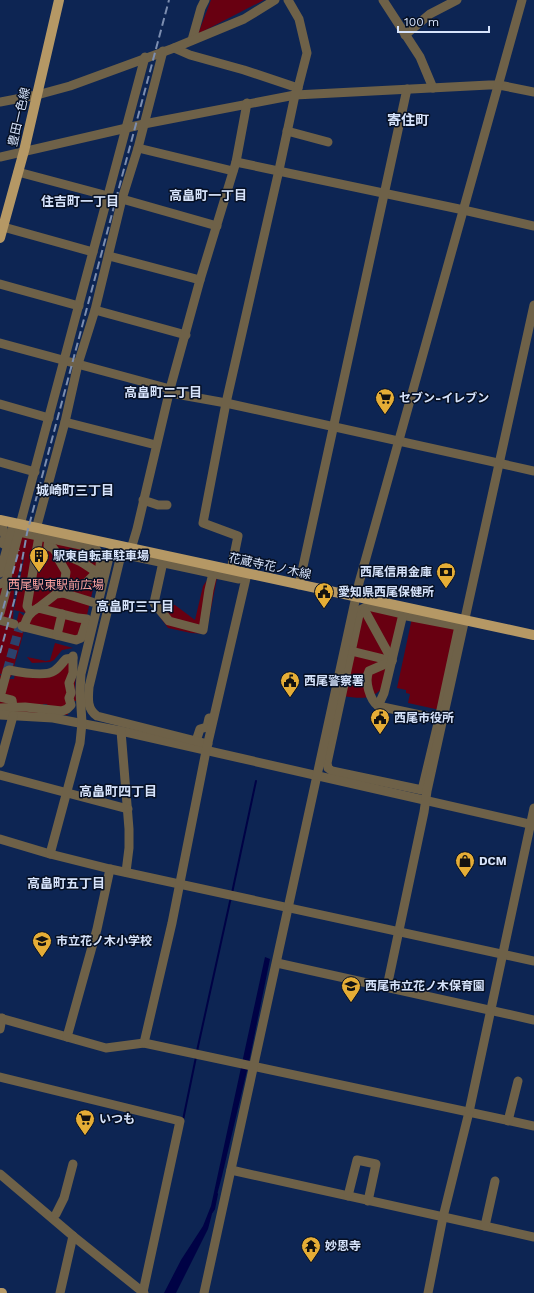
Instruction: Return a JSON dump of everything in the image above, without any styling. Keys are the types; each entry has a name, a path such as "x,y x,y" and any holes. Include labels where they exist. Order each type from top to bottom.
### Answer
{"main road":[{"name":"豊田一色線","path":"0,238 2,226 24,152 59,0"},
{"name":"花蔵寺花ノ木線","path":"0,520 17,524 38,532 112,545 231,570 242,577 299,585 534,635"}],"street":[{"path":"192,40 204,0"},
{"path":"0,102 37,95 70,86 174,48 244,19 275,0"},
{"path":"231,570 238,536 204,523 226,403 307,53 299,18 288,0"},
{"path":"383,0 420,57 433,88"},
{"path":"405,35 430,14 457,0"},
{"path":"204,1293 356,597 522,0"},
{"path":"174,48 244,70 297,91"},
{"path":"87,619 34,610 27,606 38,532 78,364 95,310 122,199 138,148 163,51"},
{"path":"0,573 35,472 145,58"},
{"path":"0,157 297,91 407,89 499,85 534,92"},
{"path":"299,585 407,89"},
{"path":"131,549 170,389 200,280 236,162 247,103"},
{"path":"288,131 328,142"},
{"path":"138,148 233,172"},
{"path":"236,162 280,170 534,226"},
{"path":"18,172 108,196"},
{"path":"122,199 217,226"},
{"path":"2,226 93,252"},
{"path":"109,256 200,280"},
{"path":"0,284 79,306"},
{"path":"387,988 426,801 534,305"},
{"path":"95,310 186,335"},
{"path":"0,343 170,389 176,394 226,403 534,471"},
{"path":"0,404 49,418"},
{"path":"65,422 156,446"},
{"path":"0,462 35,472"},
{"path":"143,500 158,505 167,505"},
{"path":"0,527 4,530 5,537 0,555"},
{"path":"0,612 8,584 3,582 19,532 38,532 49,538 95,548 100,554 102,560 84,632 80,639 74,640 0,620"},
{"path":"49,538 48,546 53,548 60,556 59,560 67,575 63,592"},
{"path":"50,854 80,743 82,723 80,691 84,655 112,545"},
{"path":"207,748 196,741 97,716 91,710 89,704 91,674 120,559 123,556 127,554 213,573 242,577"},
{"path":"60,556 66,555 80,561 98,572"},
{"path":"163,562 154,603 168,622 203,630 213,573"},
{"path":"20,626 34,610 54,595 71,587 84,585 98,572"},
{"path":"196,741 200,729 207,727 242,577"},
{"path":"144,1043 172,923 242,577"},
{"path":"63,592 92,602"},
{"path":"368,606 459,626 422,790 332,771 328,768 327,763 351,651 360,610 368,606"},
{"path":"365,611 392,661"},
{"path":"57,635 62,614"},
{"path":"378,706 384,693 403,614"},
{"path":"351,651 392,661"},
{"path":"0,714 13,711 45,708 62,711 67,709 71,705 69,698 71,693 69,683 73,672 73,657 66,659 56,669 49,673 22,673 8,670 0,698 12,700 13,711 0,762"},
{"path":"392,661 369,671 367,674 367,682 373,702 378,706 439,719"},
{"path":"0,708 207,748 317,776 532,825"},
{"path":"121,731 128,809 129,848 126,872"},
{"path":"0,774 128,809"},
{"path":"428,1293 443,1217 469,1112 532,825 534,808"},
{"path":"0,839 50,854 110,869 534,961"},
{"path":"67,1037 98,929 110,869"},
{"path":"277,963 534,1020"},
{"path":"0,1029 1,1018 106,1048 144,1043 534,1126"},
{"path":"0,1076 180,1121 143,1293 0,1174"},
{"path":"508,1121 518,1081"},
{"path":"348,1196 357,1160 376,1164 368,1201"},
{"path":"56,1214 64,1198 73,1164"},
{"path":"231,1170 534,1237"},
{"path":"485,1226 495,1181"},
{"path":"60,1293 73,1236"}],"green space":[{"path":"211,0 264,0 198,34"},
{"name":"西尾駅東駅前広場","path":"22,528 94,550 100,559 87,615 79,637 24,625 23,635 11,677 0,674 0,625 15,628 19,612 24,616 26,613 14,610 25,553 14,587 13,627 0,623 0,580 2,579"},
{"path":"210,576 217,578 206,634 191,633 168,628 157,613 158,604 175,605 195,620 203,586"},
{"path":"359,610 405,612 381,689 377,693 364,698 343,696 349,652"},
{"path":"412,618 456,628 440,710 408,703 410,694 406,693 406,690 397,688"},
{"path":"55,643 73,648 62,650 54,660 50,662 32,663 27,657 46,661 50,660"},
{"path":"77,662 75,685 76,701 66,708 68,715 49,714 16,712 0,707 0,675 7,679 14,679 15,674 56,675 60,663","holes":["43,704 47,704 49,714 43,705"]}],"shaded area":[{"path":"265,957 270,959 249,1062 208,1229 176,1293 164,1293 181,1260 203,1226 211,1206"}],"waterway":[{"path":"232,893 256,781"},
{"path":"197,1051 231,897"},
{"path":"183,1120 196,1057"},
{"path":"212,1212 217,1194"}],"tunnel":[{"path":"7,671 20,625"}],"railway":[{"path":"0,653 16,594 27,533 169,0"},
{"path":"0,620 19,550"}],"place":[{"name":"セブン-イレブン","path":"385,415"},
{"name":"駅東自転車駐車場","path":"39,573"},
{"name":"西尾信用金庫","path":"446,589"},
{"name":"愛知県西尾保健所","path":"324,609"},
{"name":"西尾警察署","path":"290,698"},
{"name":"西尾市役所","path":"380,735"},
{"name":"DCM","path":"465,878"},
{"name":"市立花ノ木小学校","path":"42,958"},
{"name":"西尾市立花ノ木保育園","path":"351,1003"},
{"name":"いつも","path":"85,1136"},
{"name":"妙恩寺","path":"311,1263"}],"district":[{"name":"寄住町","path":"408,120"},
{"name":"高畠町一丁目","path":"208,195"},
{"name":"住吉町一丁目","path":"80,201"},
{"name":"高畠町二丁目","path":"163,392"},
{"name":"城崎町三丁目","path":"75,490"},
{"name":"高畠町三丁目","path":"135,606"},
{"name":"高畠町四丁目","path":"118,791"},
{"name":"高畠町五丁目","path":"66,883"}]}
